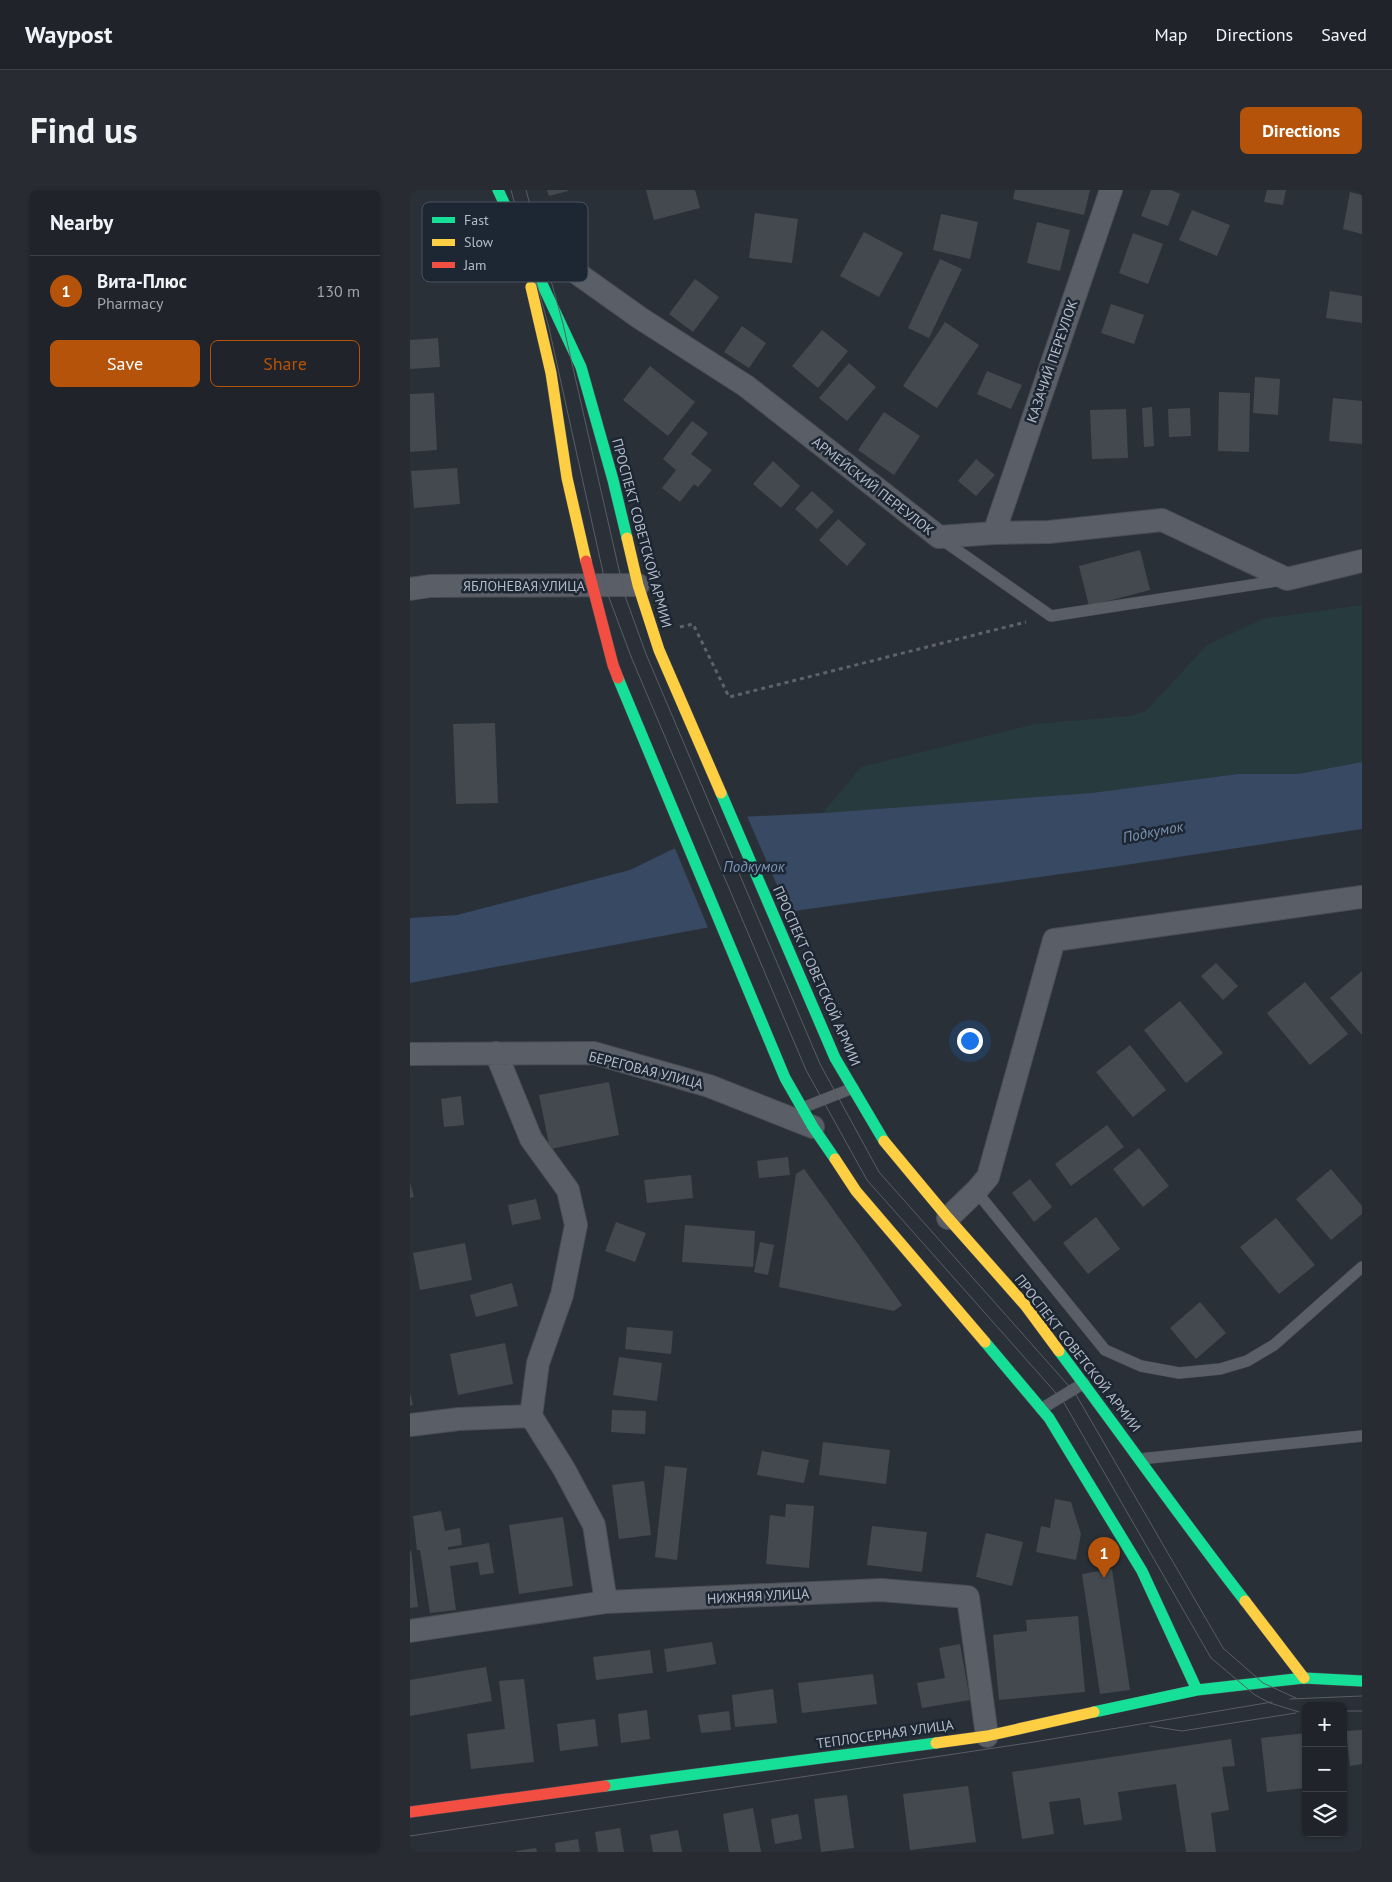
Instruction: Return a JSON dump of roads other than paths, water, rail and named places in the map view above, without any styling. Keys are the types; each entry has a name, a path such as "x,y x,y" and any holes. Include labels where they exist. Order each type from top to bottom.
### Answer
{"main road":[{"name":"ПРОСПЕКТ СОВЕТСКОЙ АРМИИ","path":"498,190 504,202"},
{"name":"ПРОСПЕКТ СОВЕТСКОЙ АРМИИ","path":"530,282 551,373 567,478 592,587 613,666 785,1078 813,1128 856,1191 1049,1418 1142,1571 1197,1690"},
{"name":"ПРОСПЕКТ СОВЕТСКОЙ АРМИИ","path":"541,282 581,367 613,480 638,586 659,650 835,1058 885,1142 948,1218 1025,1305 1140,1458 1207,1553 1304,1678"},
{"name":"ТЕПЛОСЕРНАЯ УЛИЦА","path":"410,1812 986,1736 1197,1690 1304,1678 1362,1681"}],"street":[{"name":"КАЗАЧИЙ ПЕРЕУЛОК","path":"994,533 1111,190"},
{"name":"АРМЕЙСКИЙ ПЕРЕУЛОК","path":"588,281 640,318 746,386 939,537 1049,532 1162,520 1287,579"},
{"path":"1287,579 1362,561"},
{"name":"ЯБЛОНЕВАЯ УЛИЦА","path":"410,589 430,586 638,586"},
{"path":"948,1218 988,1177 1054,940 1362,897"},
{"path":"496,1053 531,1139 568,1190 576,1225 562,1295 538,1363 531,1416 564,1469 594,1525 606,1602"},
{"name":"БЕРЕГОВАЯ УЛИЦА","path":"410,1054 594,1053 709,1086 813,1128"},
{"path":"410,1425 459,1419 531,1416"},
{"name":"НИЖНЯЯ УЛИЦА","path":"410,1631 606,1602 881,1590 968,1597 986,1736"}],"lane":[{"path":"939,537 1051,616 1287,579"},
{"path":"802,1108 853,1088"},
{"path":"976,1191 1105,1350 1140,1366 1179,1373 1220,1369 1247,1361 1274,1345 1362,1267"},
{"path":"1041,1409 1084,1383"},
{"path":"1140,1458 1362,1436"}],"water":[{"name":"Подкумок","path":"1362,762 1362,829 1112,867 801,910 410,983 410,918 457,915 630,870 739,817 823,813 1091,793 1238,774 1298,774"}],"tram line":[{"path":"511,190 514,202"},
{"path":"526,190 529,202"},
{"path":"536,282 549,328 608,595 632,659 806,1070 867,1180 1063,1401 1211,1658 1255,1695 1270,1703 1299,1712"},
{"path":"551,282 563,324 625,596 646,654 820,1064 879,1172 1075,1393 1223,1648 1263,1683 1296,1698"},
{"path":"1290,1699 1362,1696"},
{"path":"410,1836 1034,1742 1272,1702"},
{"path":"1347,1711 1362,1711"},
{"path":"1150,1726 1182,1731 1296,1713"}],"place":[{"name":"Вита-Плюс","path":"1104,1578"}]}
